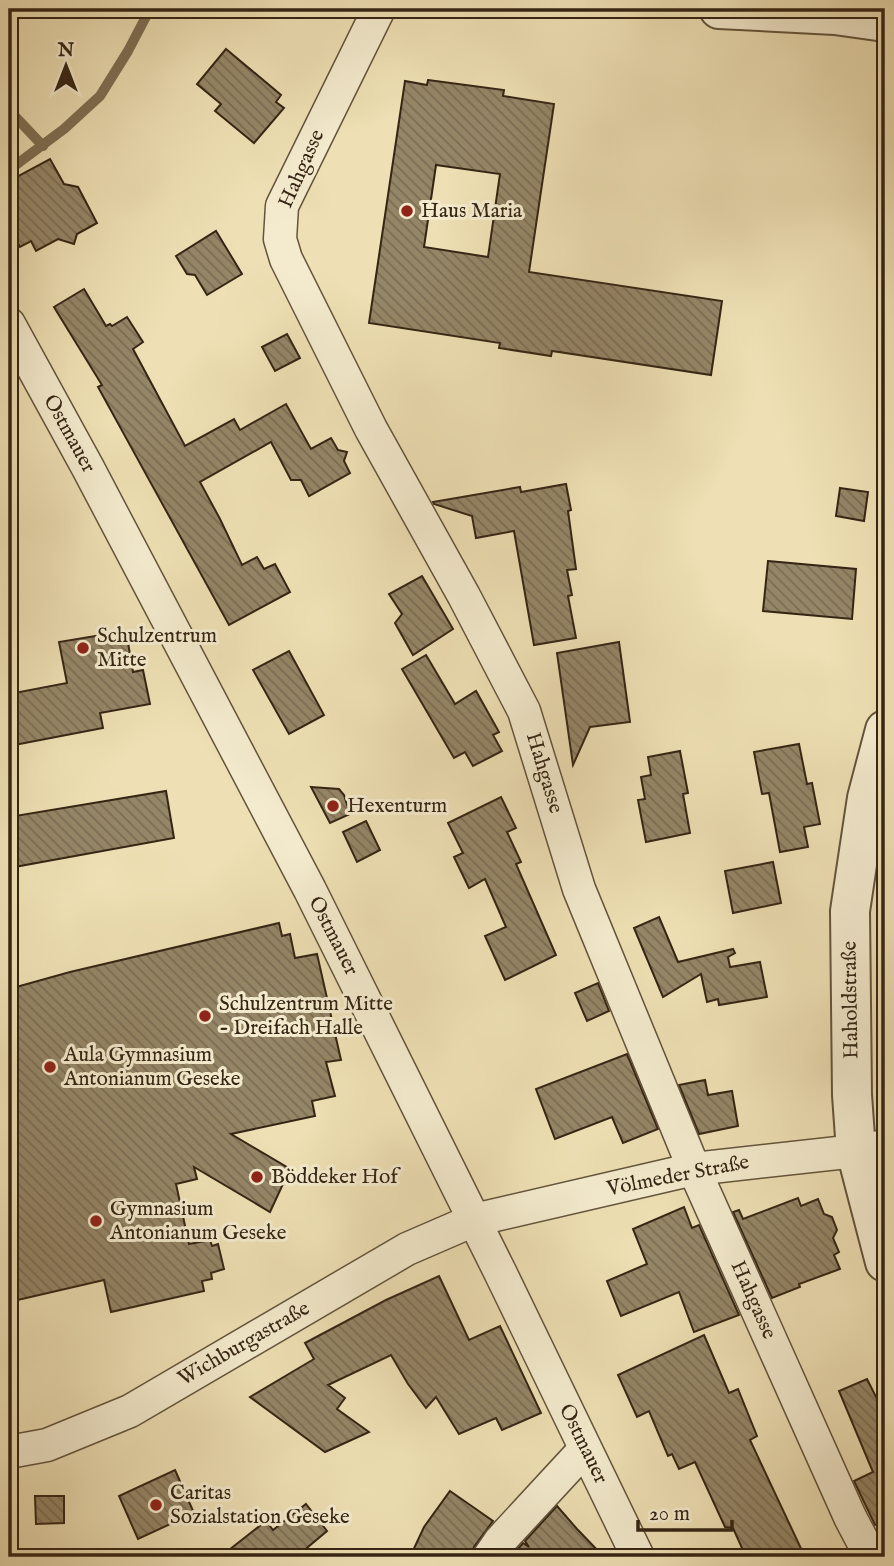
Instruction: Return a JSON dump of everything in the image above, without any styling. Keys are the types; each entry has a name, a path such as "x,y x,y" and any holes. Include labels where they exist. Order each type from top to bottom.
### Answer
{"street":[{"name":"Hahgasse","path":"379,9 282,206 280,239 286,258 371,429 464,596 524,711 579,889 694,1169 850,1517 871,1557"},
{"path":"719,9 835,15 885,22"},
{"name":"Ostmauer","path":"9,324 89,468 310,890 638,1557"},
{"name":"Haholdstraße","path":"885,736 867,798 850,911 852,1096 871,1148 885,1262"},
{"name":"Völmeder Straße","path":"474,1220 694,1169 871,1148"},
{"name":"Wichburgastraße","path":"9,1452 47,1446 130,1411 407,1249 474,1220"},
{"path":"489,1557 500,1541 585,1449"}],"building":[{"path":"226,49 281,95 276,102 284,108 254,143 215,111 221,104 197,84"},
{"name":"Haus Maria","path":"428,80 504,90 503,96 554,104 529,272 722,301 711,375 552,351 551,356 499,348 500,343 369,323 405,81 427,85","holes":["436,165 500,174 488,257 424,247"]},
{"path":"50,159 64,184 78,187 97,223 77,234 74,244 58,239 36,251 31,241 20,247 9,227 9,181"},
{"path":"216,231 242,274 207,295 195,275 187,274 176,256"},
{"path":"84,289 106,326 112,326 127,317 143,342 133,349 185,446 234,419 240,430 286,404 311,449 331,438 338,450 347,452 344,461 350,473 309,496 301,480 291,480 271,442 200,482 242,565 257,557 264,569 275,564 290,592 229,625 98,387 102,385 54,307"},
{"path":"287,334 300,358 275,371 262,347"},
{"path":"566,484 576,569 567,570 572,595 568,596 576,638 534,645 514,531 476,538 472,516 433,502 520,487 521,492"},
{"path":"840,488 868,492 864,521 836,516"},
{"path":"768,561 856,569 852,619 763,611"},
{"path":"422,576 453,629 413,655 395,623 402,614 389,594"},
{"path":"126,631 133,672 143,670 150,704 100,713 103,728 9,746 9,694 67,683 59,642"},
{"path":"619,642 630,722 590,727 573,765 557,653"},
{"path":"289,651 324,715 289,734 253,670"},
{"path":"426,655 455,704 476,691 499,732 493,735 502,751 473,766 465,752 454,758 402,669"},
{"path":"799,744 807,784 812,783 820,824 804,827 808,847 780,852 769,793 762,794 754,752"},
{"path":"680,751 688,793 683,794 690,833 646,842 638,800 645,799 641,777 651,775 648,757"},
{"name":"Hexenturm","path":"311,787 339,789 344,795 350,814 330,823"},
{"path":"166,791 174,838 9,868 9,817"},
{"path":"501,797 516,828 507,832 521,862 516,864 556,955 505,980 485,936 506,927 485,879 469,888 454,857 463,853 448,823"},
{"path":"366,821 380,850 357,862 343,832"},
{"path":"773,862 781,903 733,913 725,871"},
{"path":"659,917 678,962 733,949 735,953 728,957 730,967 760,962 767,997 719,1005 718,999 707,1002 701,974 663,997 634,928"},
{"path":"279,923 282,936 290,934 295,958 317,954 341,1060 326,1062 335,1096 312,1101 315,1116 231,1134 290,1169 270,1212 194,1167 197,1179 176,1184 189,1244 210,1240 212,1246 218,1244 224,1269 211,1273 212,1279 202,1281 204,1291 111,1312 104,1280 9,1302 9,989"},
{"path":"598,983 609,1011 587,1021 575,993"},
{"path":"627,1054 658,1129 623,1143 612,1117 555,1139 536,1089"},
{"path":"705,1080 708,1095 732,1091 738,1126 699,1134 679,1085"},
{"path":"798,1198 801,1206 818,1199 824,1214 832,1217 837,1230 833,1238 839,1252 834,1255 840,1269 799,1284 800,1287 772,1298 733,1212 739,1210 743,1219"},
{"path":"684,1207 692,1228 699,1225 739,1315 694,1332 679,1292 621,1316 607,1281 647,1264 633,1229"},
{"path":"439,1276 469,1340 500,1326 541,1413 502,1430 496,1418 459,1434 436,1397 426,1408 391,1355 328,1385 345,1398 337,1409 369,1432 325,1452 250,1397 314,1359 305,1343 386,1300"},
{"path":"704,1335 729,1393 738,1389 757,1436 750,1440 805,1557 746,1557 733,1528 725,1527 695,1462 679,1469 672,1454 668,1456 649,1411 637,1417 618,1375"},
{"path":"867,1379 876,1397 885,1393 885,1521 875,1525 854,1481 873,1472 839,1391"},
{"name":"Caritas Sozialstation Geseke","path":"175,1470 194,1513 138,1539 119,1496"},
{"path":"450,1491 493,1521 474,1547 471,1557 410,1557 424,1527"},
{"path":"35,1496 64,1496 64,1523 36,1524"},
{"path":"306,1504 327,1531 296,1557 220,1557 266,1521 273,1530"},
{"path":"557,1506 604,1557 511,1557 523,1543 529,1547 525,1541"}],"waterway":[{"path":"9,170 64,129 100,96 150,9"},
{"path":"9,110 43,146"}],"place":[{"name":"Haus Maria","path":"407,211"},
{"name":"Schulzentrum Mitte","path":"83,648"},
{"name":"Hexenturm","path":"333,806"},
{"name":"Schulzentrum Mitte - Dreifach Halle","path":"205,1016"},
{"name":"Aula Gymnasium Antonianum Geseke","path":"50,1067"},
{"name":"Böddeker Hof","path":"257,1177"},
{"name":"Gymnasium Antonianum Geseke","path":"96,1221"},
{"name":"Caritas Sozialstation Geseke","path":"156,1505"}]}
